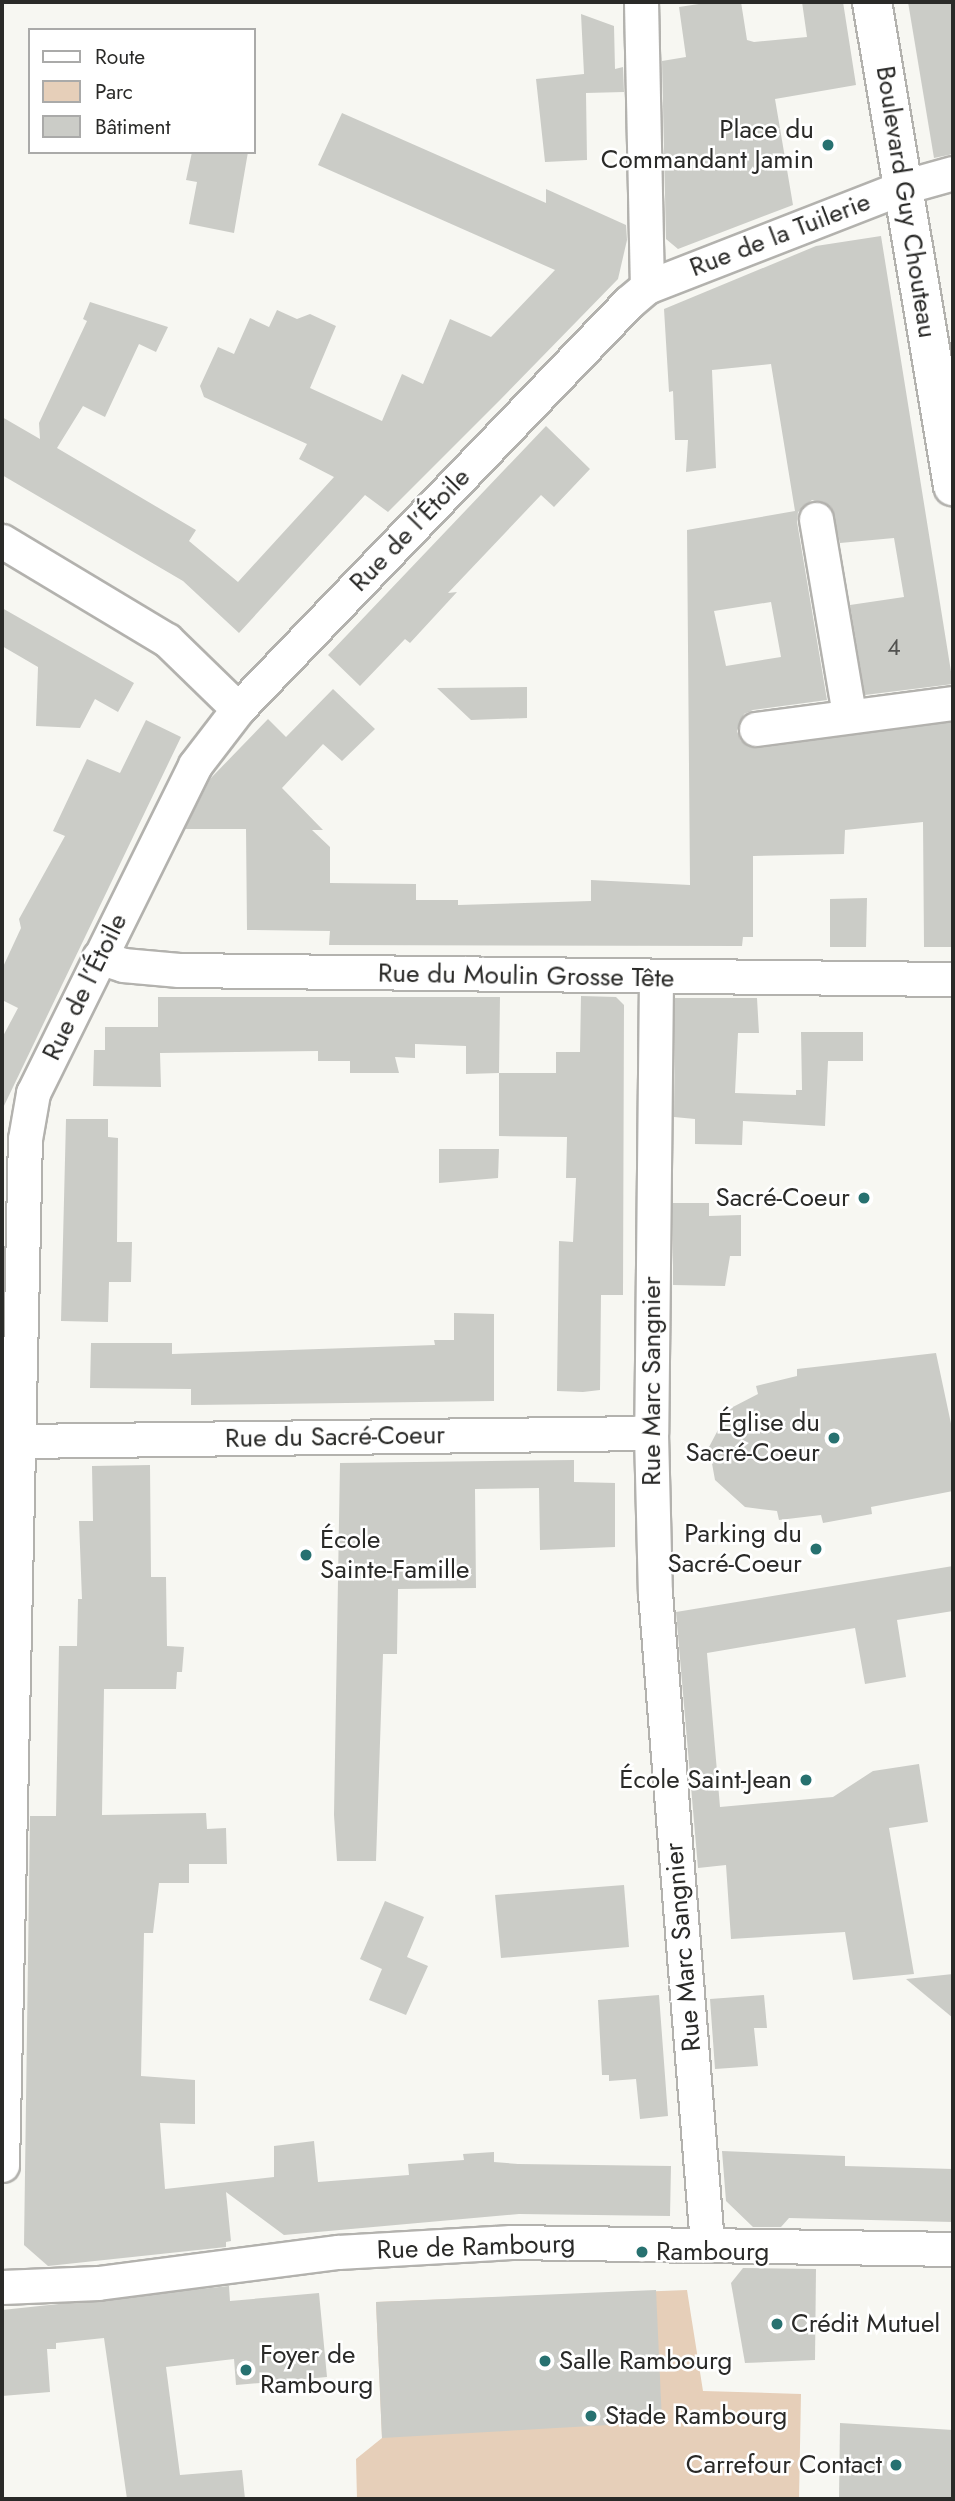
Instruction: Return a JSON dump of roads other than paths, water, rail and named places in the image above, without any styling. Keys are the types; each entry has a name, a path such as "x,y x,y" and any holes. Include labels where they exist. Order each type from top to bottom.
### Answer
{"main road":[{"name":"Boulevard Guy Chouteau","path":"872,2 953,486"}],"street":[{"path":"641,2 647,287"},
{"name":"Rue de la Tuilerie","path":"647,287 903,187 953,173"},
{"name":"Rue de l’Étoile","path":"2,2165 8,1579 19,1441 12,1269 13,1134 195,765 238,709 647,287"},
{"path":"816,519 849,715"},
{"path":"2,541 167,640 238,709"},
{"path":"756,729 953,703"},
{"name":"Rue du Moulin Grosse Tête","path":"99,957 123,965 179,970 656,978 953,979"},
{"name":"Rue Marc Sangnier","path":"656,978 651,1433 654,1593 707,2244"},
{"name":"Rue du Sacré-Coeur","path":"19,1441 651,1433"},
{"name":"Rue de Rambourg","path":"2,2287 98,2283 338,2252 511,2242 953,2249"}],"place":[{"name":"Place du Commandant Jamin","path":"828,145"},
{"name":"Sacré-Coeur","path":"864,1198"},
{"name":"Église du Sacré-Coeur","path":"834,1438"},
{"name":"Parking du Sacré-Coeur","path":"816,1549"},
{"name":"École Sainte-Famille","path":"306,1555"},
{"name":"École Saint-Jean","path":"806,1780"},
{"name":"Rambourg","path":"642,2252"},
{"name":"Crédit Mutuel","path":"777,2324"},
{"name":"Salle Rambourg","path":"545,2361"},
{"name":"Foyer de Rambourg","path":"246,2370"},
{"name":"Stade Rambourg","path":"591,2416"},
{"name":"Carrefour Contact","path":"896,2465"}]}
